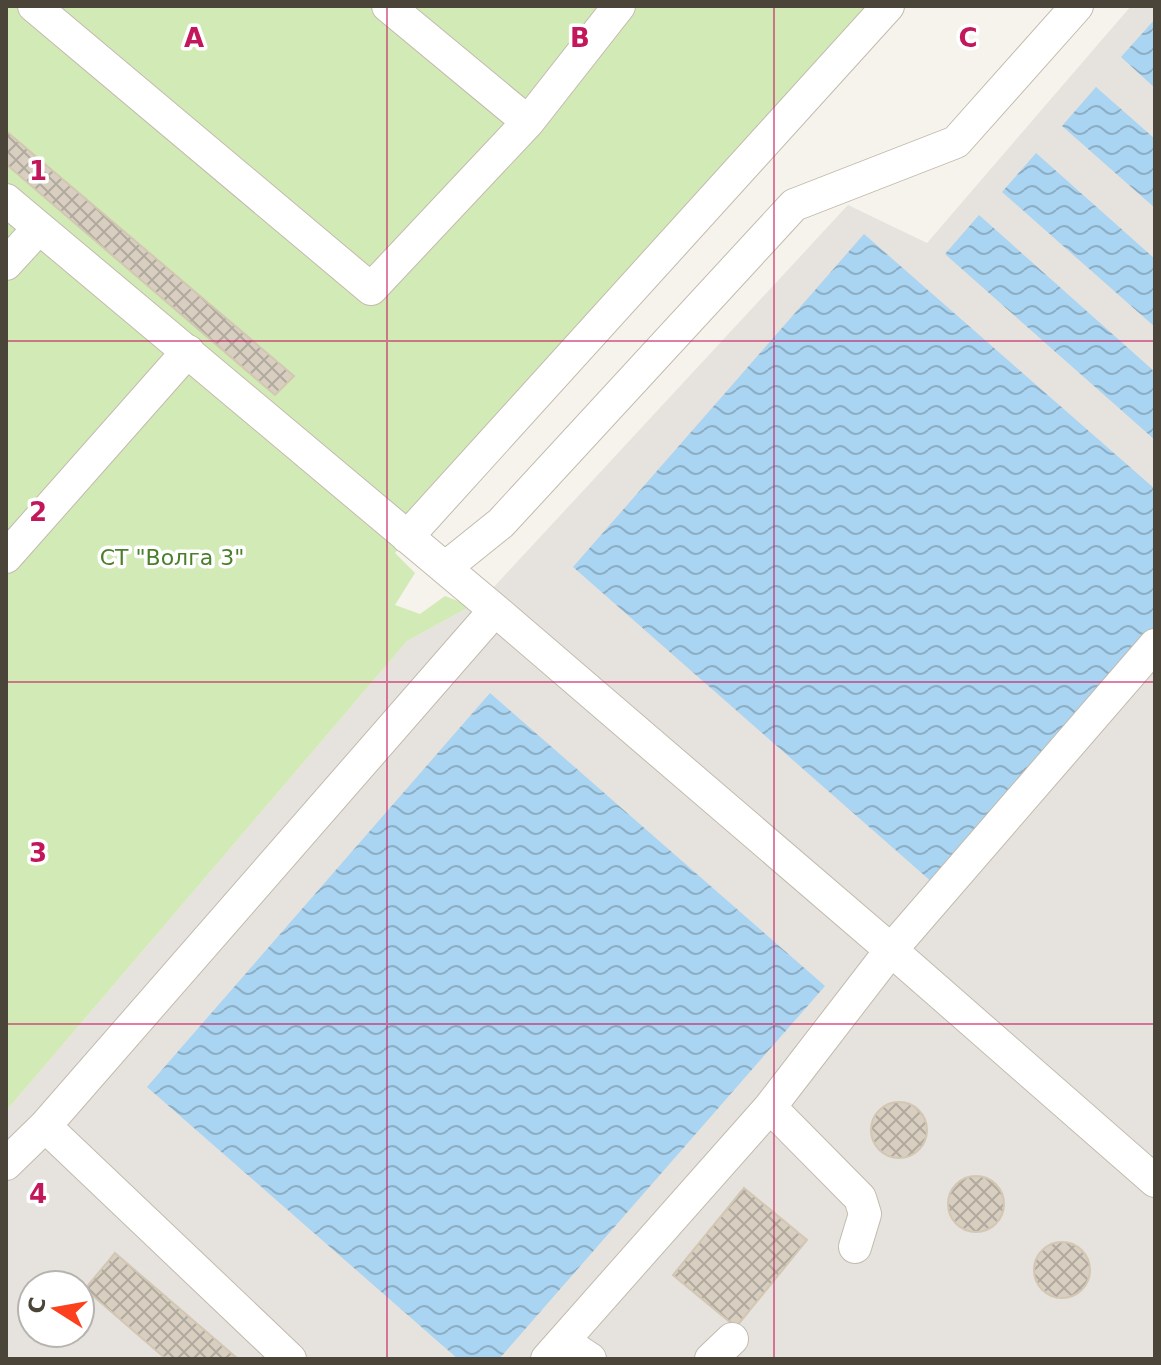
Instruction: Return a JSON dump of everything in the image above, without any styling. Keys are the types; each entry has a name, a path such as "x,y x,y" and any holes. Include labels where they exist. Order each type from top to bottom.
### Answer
{"lane":[{"path":"34,6 371,289 528,122 619,6"},
{"path":"388,6 528,122"},
{"path":"407,537 888,6"},
{"path":"445,568 501,523 794,205 956,142 1077,6"},
{"path":"6,200 495,610 1155,1181"},
{"path":"6,264 39,228"},
{"path":"6,557 188,351"},
{"path":"6,1164 45,1126 495,610"},
{"path":"567,1353 770,1107 891,950 1155,645"},
{"path":"770,1107 860,1198 865,1214 855,1247"},
{"path":"45,1126 290,1359"}],"shaded area":[{"path":"1131,6 1155,6 1155,1359 6,1359 6,1111 407,641 471,606 492,589 848,205 927,243"}],"green space":[{"name":"СТ \"Волга 3\"","path":"6,6 888,6 395,553 415,573 395,605 420,614 445,596 471,606 407,641 6,1111"}],"water":[{"path":"1155,19 1155,88 1121,57"},
{"path":"1096,87 1155,139 1155,208 1062,126"},
{"path":"1036,153 1155,259 1155,327 1002,192"},
{"path":"979,215 1155,372 1155,440 945,254"},
{"path":"864,234 1155,489 1155,630 933,883 573,567"},
{"path":"490,693 825,986 499,1359 458,1359 147,1087"}],"building":[{"path":"6,131 294,376 275,395 6,164"},
{"path":"899,1102 919,1110 927,1130 919,1150 899,1158 879,1150 871,1130 879,1110"},
{"path":"976,1176 996,1184 1004,1204 996,1224 976,1232 956,1224 948,1204 956,1184"},
{"path":"744,1188 807,1240 736,1327 673,1275"},
{"path":"1062,1242 1082,1250 1090,1270 1082,1290 1062,1298 1042,1290 1034,1270 1042,1250"},
{"path":"115,1253 238,1359 166,1359 96,1299 96,1276"}]}
